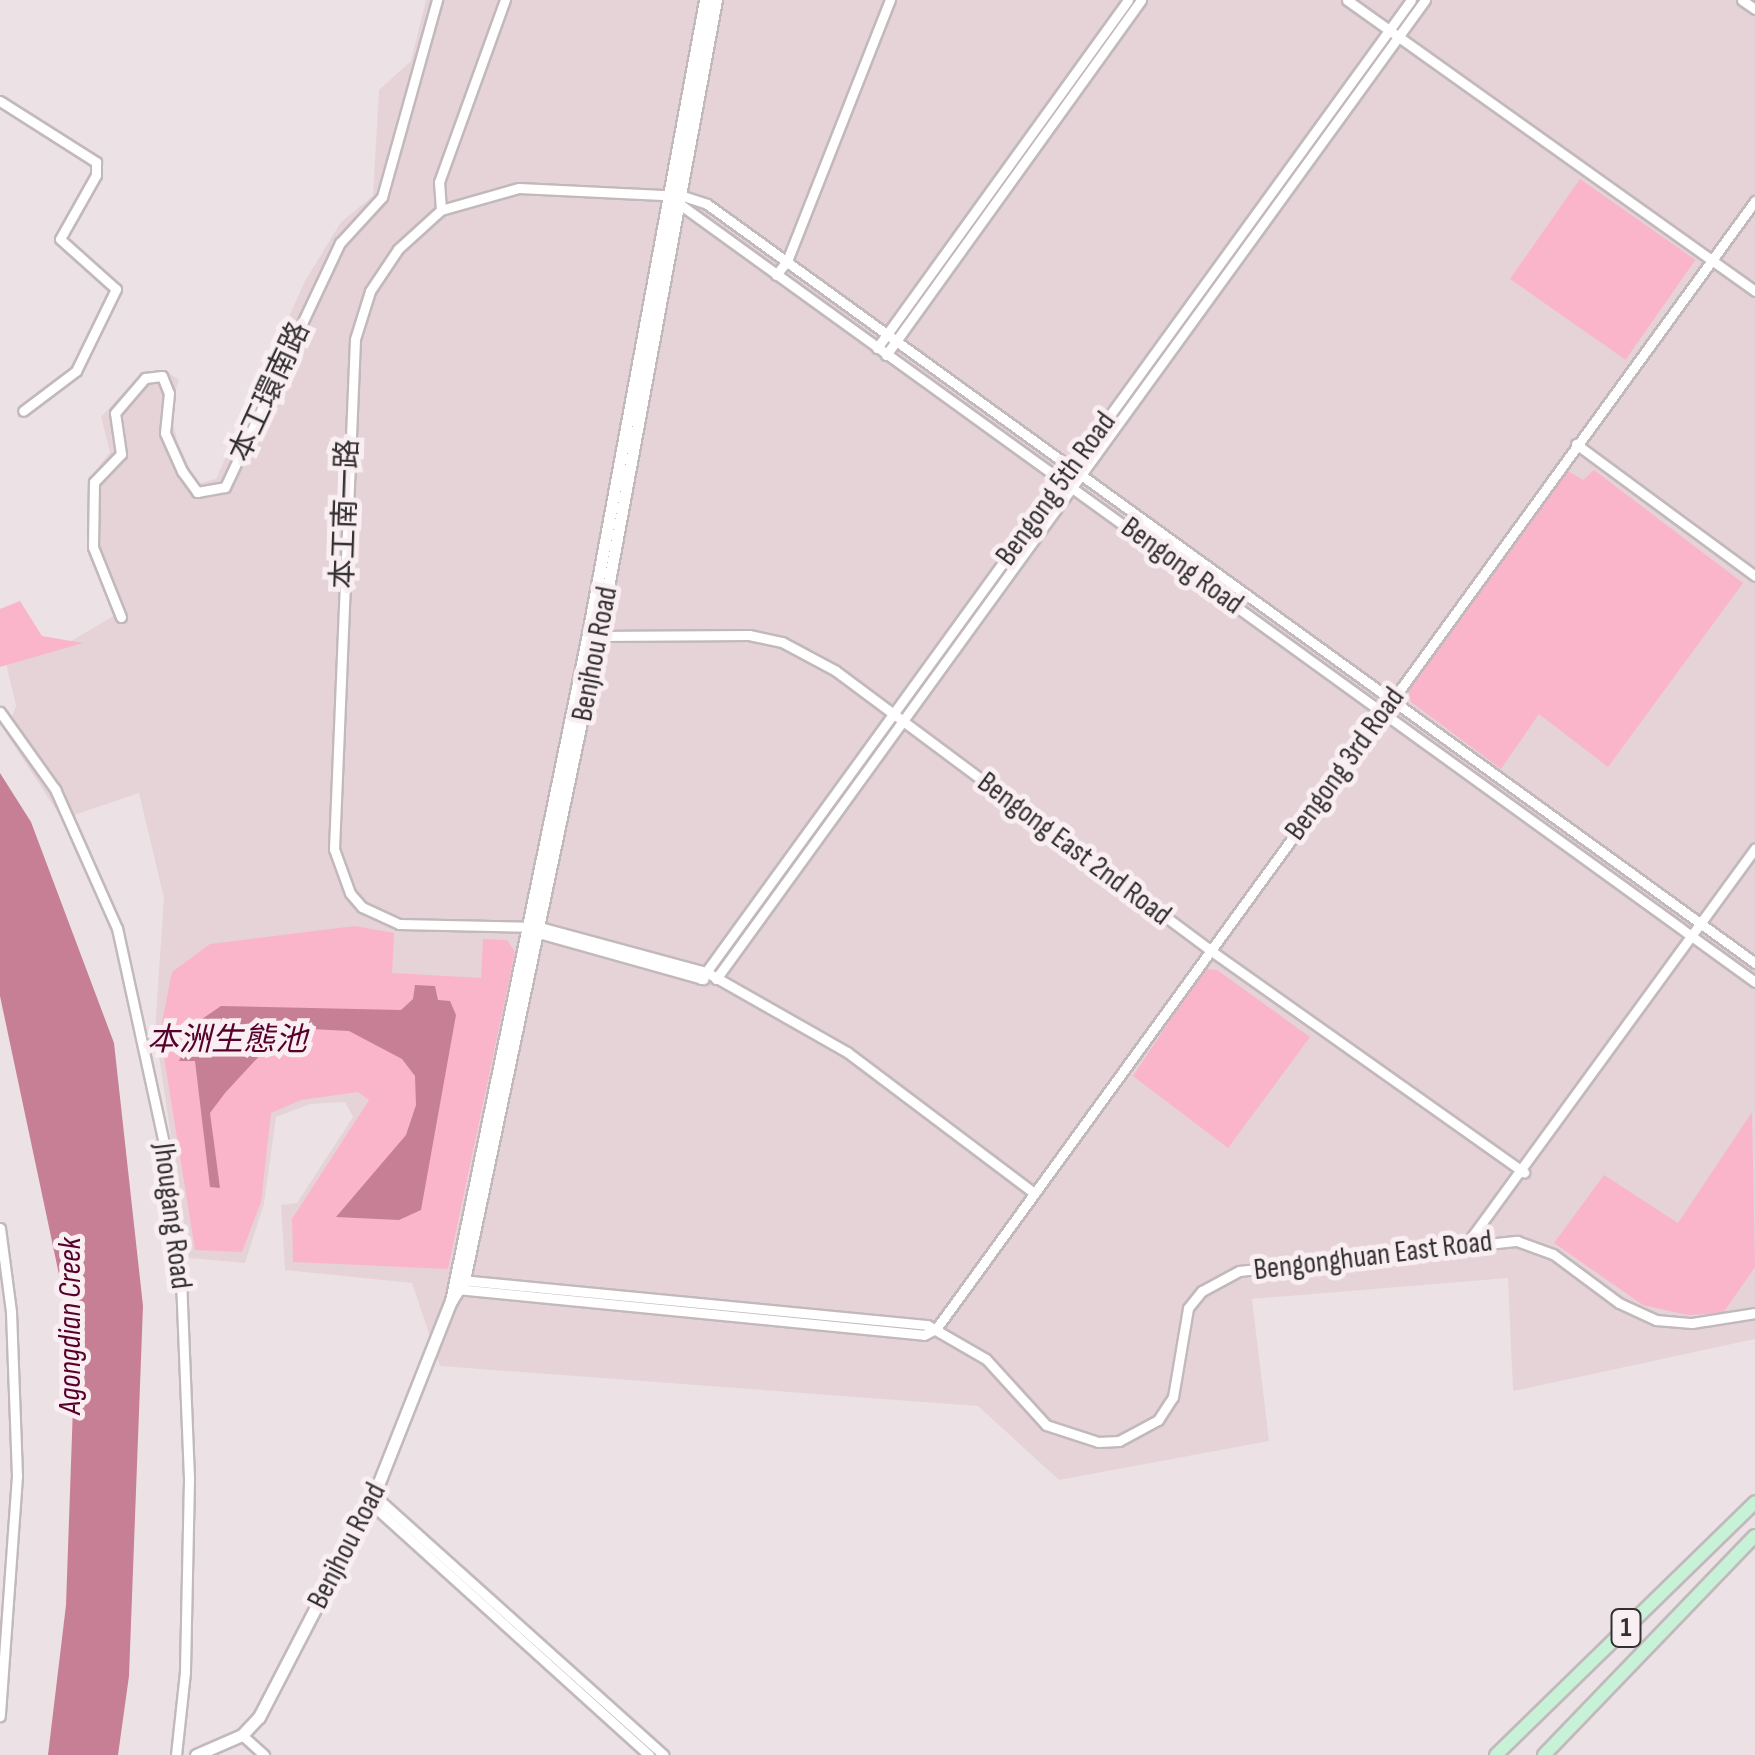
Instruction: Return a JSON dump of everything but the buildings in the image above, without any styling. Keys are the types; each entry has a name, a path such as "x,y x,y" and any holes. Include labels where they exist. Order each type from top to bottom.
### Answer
{"main road":[{"name":"Benjhou Road","path":"679,200 705,0"},
{"name":"Benjhou Road","path":"242,1735 259,1717 372,1499 456,1288 535,930 716,0"},
{"name":"1","path":"1496,1755 1755,1502"},
{"name":"1","path":"1544,1755 1755,1536"},
{"path":"196,1755 242,1735"}],"street":[{"name":"本工環南路","path":"121,617 93,547 94,482 121,454 115,413 145,378 162,376 169,393 165,434 182,471 196,492 225,487 340,244 382,197 438,0"},
{"path":"441,210 439,182 504,0"},
{"path":"776,275 787,261 890,0"},
{"path":"891,338 1128,0"},
{"path":"881,351 1141,0"},
{"path":"1348,0 1755,290"},
{"name":"Bengong 5th Road","path":"1394,33 1411,0"},
{"name":"Bengong 5th Road","path":"704,975 897,718 1394,33 1424,0"},
{"path":"1742,0 1755,9"},
{"path":"0,100 96,162 96,175 60,239 116,289 76,371 24,411"},
{"name":"本工南一路","path":"679,200 519,188 441,210 389,263 370,291 354,339 334,849 350,893 378,917 399,924 535,930 716,979 848,1052 1034,1193"},
{"name":"Bengong Road","path":"679,200 707,204 1755,963"},
{"name":"Bengong Road","path":"679,200 776,275 1755,982"},
{"name":"Bengong 3rd Road","path":"936,1329 1755,201"},
{"path":"1576,444 1755,576"},
{"name":"Bengong East 2nd Road","path":"594,635 749,635 782,642 836,671 1210,950 1524,1172"},
{"name":"Jhougang Road","path":"0,712 55,789 116,928 164,1144 180,1254 189,1461 185,1672 176,1755"},
{"name":"Bengong 5th Road","path":"716,979 897,718"},
{"path":"1467,1242 1524,1172 1755,848"},
{"path":"0,1228 11,1312 17,1476 0,1716"},
{"name":"Bengonghuan East Road","path":"936,1329 994,1367 1046,1425 1087,1440 1118,1441 1144,1432 1173,1398 1188,1308 1222,1279 1467,1242 1535,1246 1656,1320 1692,1324 1755,1313"},
{"path":"456,1288 924,1335 936,1329"},
{"path":"372,1499 648,1755"},
{"path":"372,1499 664,1755"},
{"path":"242,1735 264,1755"}],"shaded area":[{"path":"426,0 1755,0 1755,1339 1513,1391 1508,1278 1252,1299 1269,1441 1059,1480 978,1406 440,1366 412,1283 285,1270 281,1205 297,1203 353,1117 345,1102 310,1104 276,1117 264,1204 245,1263 189,1258 155,1029 164,898 139,793 62,819 6,733 16,706 6,663 68,643 115,615 88,554 87,482 110,452 101,417 144,371 166,371 179,380 170,407 177,441 197,484 216,479 305,281 341,222 373,196 379,90 411,61"},
{"path":"1580,179 1696,260 1626,360 1510,279"},
{"path":"1594,470 1743,583 1608,767 1539,714 1501,769 1411,702 1408,688 1568,471 1583,480"},
{"path":"20,601 42,636 83,643 0,667 0,609"},
{"path":"355,926 394,933 392,973 481,978 483,939 507,940 515,952 448,1269 293,1262 292,1219 369,1100 358,1092 301,1100 271,1113 261,1202 242,1252 195,1250 160,1032 172,972 210,944"},
{"path":"1204,969 1217,970 1310,1037 1228,1148 1133,1076"},
{"path":"1752,1112 1755,1267 1723,1313 1688,1315 1643,1305 1554,1243 1604,1175 1678,1223"}],"water":[{"name":"Agongdian Creek","path":"0,773 31,822 114,1043 143,1306 129,1676 118,1755 48,1755 66,1605 75,1350 0,996"},
{"name":"本洲生態池","path":"415,985 435,986 438,1000 450,1001 456,1015 421,1210 399,1220 336,1217 406,1135 416,1105 415,1076 402,1059 349,1031 311,1029 262,1053 225,1093 210,1113 220,1188 210,1187 195,1061 179,1061 199,1021 221,1006 401,1010 413,999"}]}
